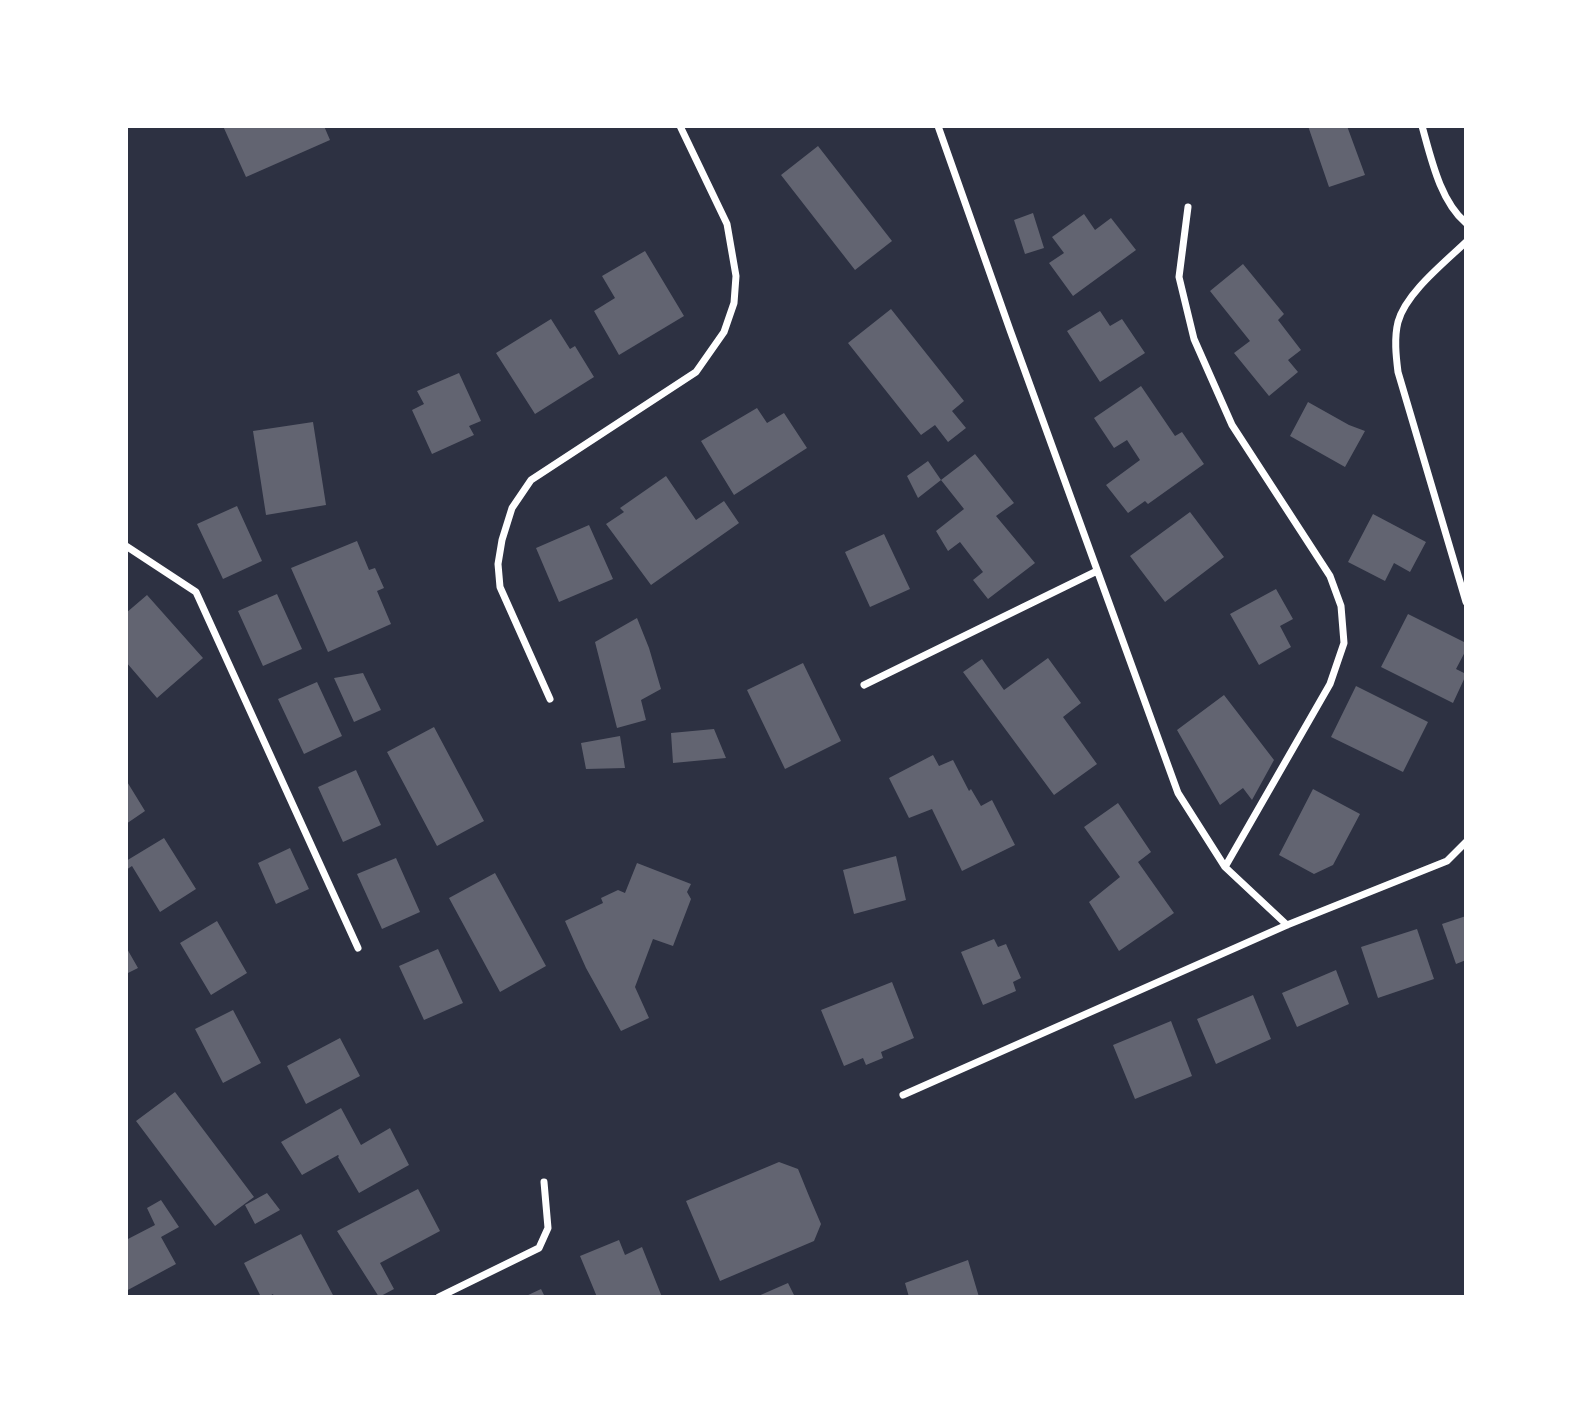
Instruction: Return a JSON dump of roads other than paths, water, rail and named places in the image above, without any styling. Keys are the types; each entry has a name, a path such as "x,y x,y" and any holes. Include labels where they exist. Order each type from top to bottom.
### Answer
{"street":[{"path":"550,698 500,587 498,564 512,508 531,480 696,372 724,332 733,303 736,276 727,224 680,126"},
{"path":"939,126 1005,318 1178,793 1225,867 1286,925"},
{"path":"1422,126 1438,180 1458,216 1466,223"},
{"path":"1188,207 1179,277 1194,340 1232,425 1330,576 1341,606 1344,643 1330,684 1225,867"},
{"path":"1466,242 1413,293 1398,321 1395,348 1398,372 1466,602"},
{"path":"126,546 196,592 358,948"},
{"path":"864,685 1097,571"},
{"path":"903,1095 1286,925 1447,861 1466,842"},
{"path":"439,1297 539,1248 548,1228 544,1182"}]}
